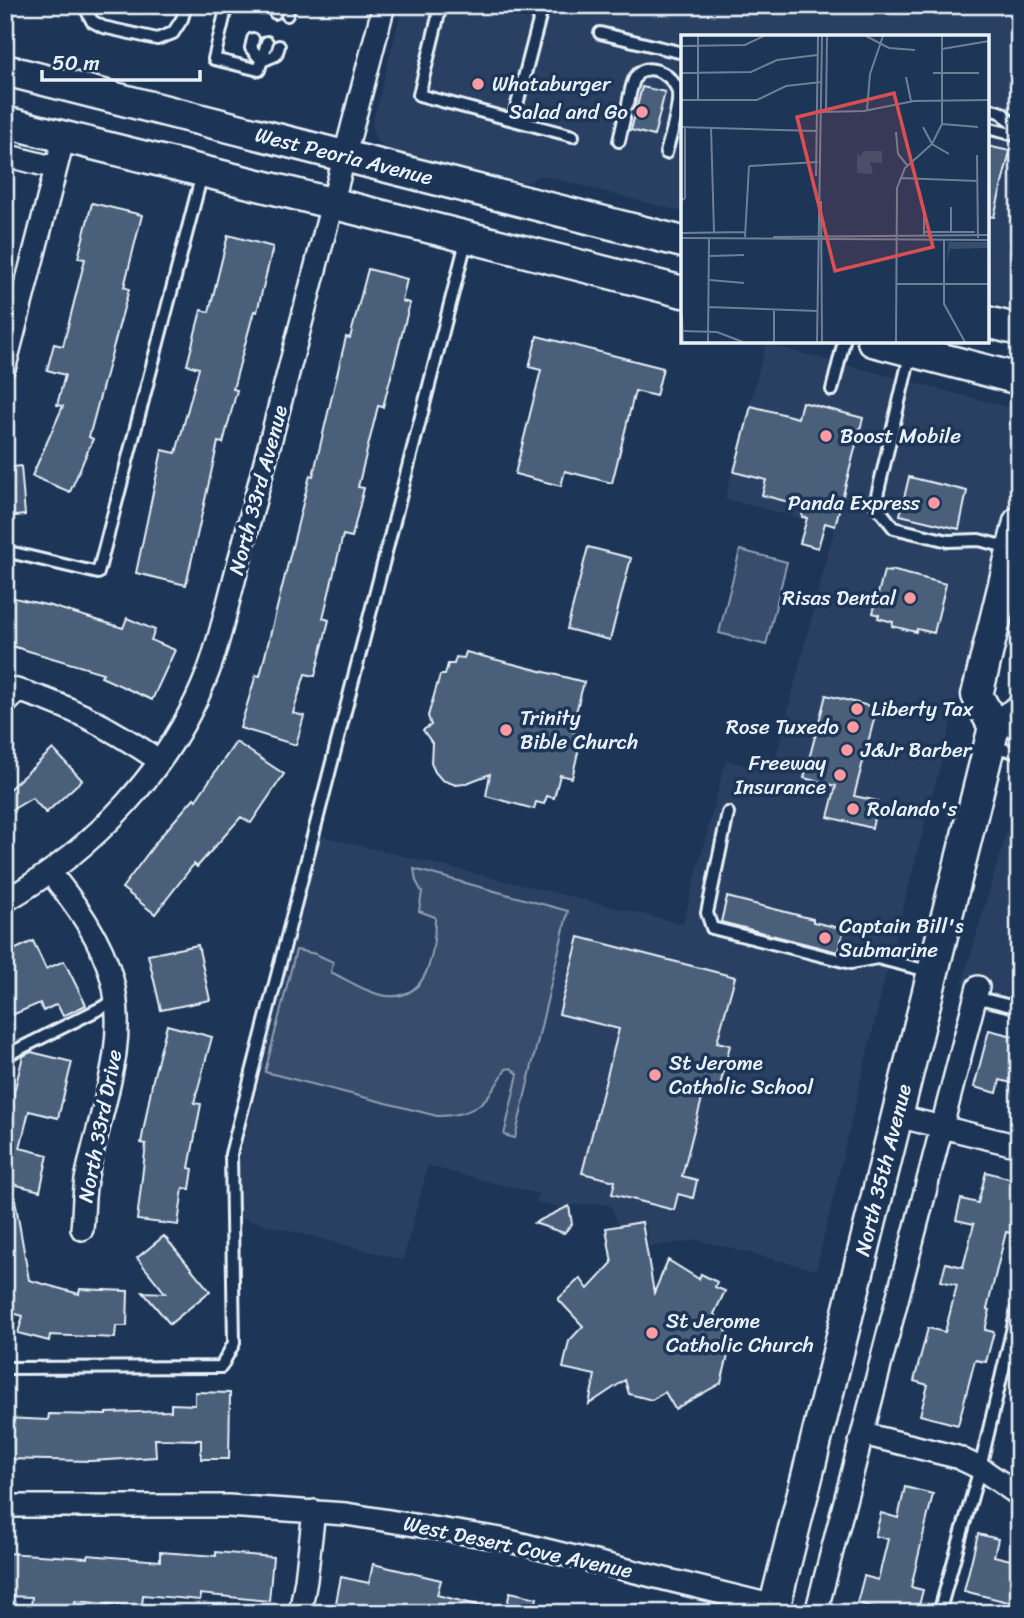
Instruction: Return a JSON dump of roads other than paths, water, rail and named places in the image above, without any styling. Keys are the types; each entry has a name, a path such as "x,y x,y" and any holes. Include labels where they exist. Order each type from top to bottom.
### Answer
{"main road":[{"name":"West Peoria Avenue","path":"5,70 681,241"},
{"path":"5,122 681,291"},
{"path":"989,322 1019,330"},
{"path":"881,343 1019,379"},
{"path":"1016,535 976,695 992,736 1019,711"},
{"name":"North 35th Avenue","path":"774,1609 992,736"}],"street":[{"name":"North 33rd Avenue","path":"5,901 83,847 121,809 160,761 184,721 208,672 384,5"},
{"path":"5,366 64,137"},
{"path":"5,155 56,168"},
{"path":"15,689 53,701 90,718 160,761"},
{"name":"North 33rd Drive","path":"50,872 88,925 103,955 116,1001 115,1053 86,1179 82,1229"},
{"path":"816,1613 977,992"},
{"path":"897,1116 1019,1146"},
{"path":"863,1434 957,1457 980,1468 1019,1495"},
{"name":"West Desert Cove Avenue","path":"5,1506 228,1506 314,1511 405,1522 501,1539 724,1603 774,1609"},
{"path":"300,1613 314,1511"}],"lane":[{"path":"84,5 92,21 103,27 157,39 173,33 182,19 186,5"},
{"path":"228,5 214,58 259,70 267,42"},
{"path":"441,5 419,95 573,136"},
{"path":"513,120 544,5"},
{"path":"600,33 681,53"},
{"path":"253,39 251,48 262,61"},
{"path":"262,61 276,55 279,46"},
{"path":"628,104 639,73 648,70 663,73 670,78 678,91 678,102 666,153"},
{"path":"989,109 1002,113 1019,133"},
{"path":"619,141 624,119"},
{"path":"989,128 1019,133"},
{"path":"5,551 97,573 202,172"},
{"path":"5,1368 221,1367 234,1342 230,1154 467,236"},
{"path":"832,390 844,343"},
{"path":"911,351 875,504 894,528 947,541 1016,535"},
{"path":"5,711 15,689"},
{"path":"992,736 1019,752"},
{"path":"728,813 707,913 712,928 851,964 877,958 932,972"},
{"path":"977,992 1019,1007"},
{"path":"5,1056 116,1001"},
{"path":"939,1613 980,1468 1015,1329 1019,1301"}],"place":[{"name":"Whataburger","path":"478,84"},
{"name":"Salad and Go","path":"642,112"},
{"name":"Boost Mobile","path":"826,436"},
{"name":"Panda Express","path":"934,503"},
{"name":"Risas Dental","path":"910,598"},
{"name":"Liberty Tax","path":"857,709"},
{"name":"Rose Tuxedo","path":"853,727"},
{"name":"Trinity Bible Church","path":"506,730"},
{"name":"J&Jr Barber","path":"847,750"},
{"name":"Freeway Insurance","path":"840,775"},
{"name":"Rolando's","path":"853,809"},
{"name":"Captain Bill's Submarine","path":"825,938"},
{"name":"St Jerome Catholic School","path":"655,1075"},
{"name":"St Jerome Catholic Church","path":"652,1333"}]}
